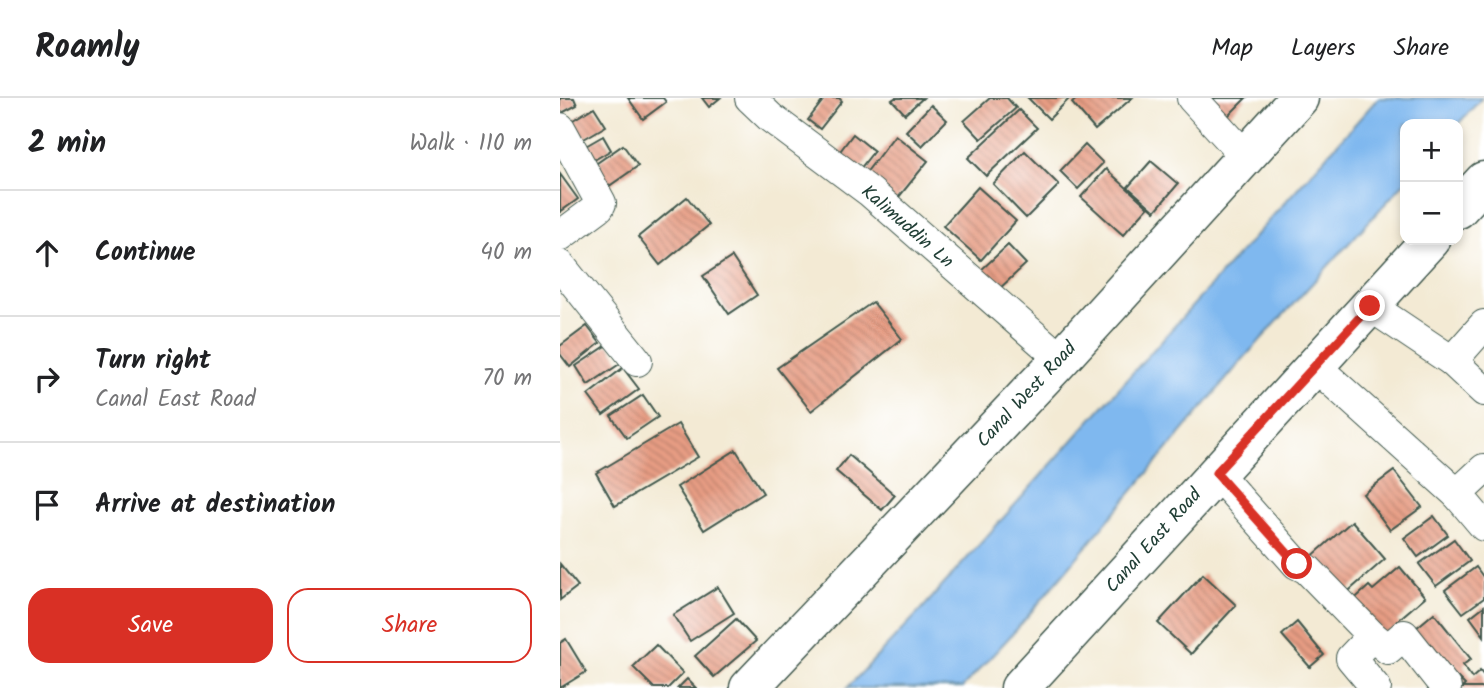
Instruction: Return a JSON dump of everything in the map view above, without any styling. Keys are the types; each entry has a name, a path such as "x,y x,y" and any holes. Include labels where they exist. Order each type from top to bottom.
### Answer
{"main road":[{"name":"Canal West Road","path":"749,688 1061,359 1299,98"},
{"path":"1463,204 1484,181"},
{"name":"Canal East Road","path":"1020,688 1425,245"}],"street":[{"name":"Kalimuddin Ln","path":"750,98 771,118 870,192 1061,359"},
{"path":"1192,98 1246,157"},
{"path":"560,128 601,203 560,236"},
{"path":"560,265 637,361"},
{"path":"1370,306 1452,361 1484,391"},
{"path":"1452,361 1484,326"},
{"path":"1315,366 1457,494 1484,526"},
{"path":"1457,494 1484,469"},
{"path":"1216,473 1297,564 1307,569 1373,636 1388,649 1404,635 1446,688"},
{"path":"1373,636 1351,658 1376,688"}],"water":[{"path":"1378,98 1482,98 1463,119 1400,119 1400,187 1244,358 1017,629 962,688 847,688 921,610"}],"building":[{"path":"560,98 574,98 577,105 560,114"},
{"path":"628,98 663,98 666,102 643,119"},
{"path":"702,98 720,98 709,107"},
{"path":"825,98 839,98 842,101 820,129 808,120"},
{"path":"923,98 905,114 892,100"},
{"path":"990,98 1007,98 1016,108 981,139 964,121"},
{"path":"1028,98 1070,98 1049,119"},
{"path":"1078,98 1132,98 1095,130 1072,103"},
{"path":"1209,98 1246,98 1228,116"},
{"path":"931,105 947,120 922,146 906,131"},
{"path":"594,107 606,126 577,143 565,125"},
{"path":"1019,110 1037,128 986,176 968,158"},
{"path":"853,134 874,151 856,174 835,158"},
{"path":"895,135 928,161 894,203 862,178"},
{"path":"603,136 611,150 586,165 577,151"},
{"path":"623,145 638,166 602,191 587,170"},
{"path":"1085,145 1103,163 1078,189 1060,171"},
{"path":"1025,151 1059,185 1026,218 993,184"},
{"path":"1151,161 1178,184 1155,211 1128,187"},
{"path":"1106,169 1148,207 1123,235 1081,197"},
{"path":"560,174 578,199 560,212"},
{"path":"978,187 1016,221 981,260 943,226"},
{"path":"687,197 709,225 660,265 638,237"},
{"path":"1008,245 1026,264 998,290 980,271"},
{"path":"732,257 757,295 729,314 703,276"},
{"path":"873,302 902,339 811,411 777,368"},
{"path":"587,326 600,343 570,367 560,354 560,346"},
{"path":"609,344 621,363 588,385 576,366"},
{"path":"623,368 639,389 603,415 588,395"},
{"path":"643,395 658,417 627,438 611,416"},
{"path":"678,424 698,457 615,506 596,473"},
{"path":"736,450 763,493 704,530 677,487"},
{"path":"849,455 895,495 882,510 836,471"},
{"path":"1394,471 1422,507 1390,530 1363,494"},
{"path":"1434,516 1448,535 1418,557 1404,538"},
{"path":"1352,521 1385,559 1343,596 1310,558"},
{"path":"1454,539 1470,561 1436,586 1419,564"},
{"path":"560,564 578,586 560,600"},
{"path":"1400,567 1425,597 1397,621 1401,626 1382,642 1349,604 1369,586 1373,590"},
{"path":"1476,567 1484,578 1484,598 1463,613 1445,590"},
{"path":"1203,574 1236,605 1191,654 1158,623"},
{"path":"718,587 734,613 690,641 673,615"},
{"path":"1484,606 1484,636 1470,617"},
{"path":"1434,613 1471,659 1463,665 1472,678 1480,671 1484,676 1484,688 1462,688 1465,685 1455,675 1442,680 1409,634"},
{"path":"736,619 756,641 714,677 695,656"},
{"path":"1297,622 1324,655 1310,667 1282,635"},
{"path":"566,639 586,672 560,688 560,643"},
{"path":"656,645 683,673 668,688 654,688 633,667"},
{"path":"687,679 696,688 678,688"}],"route":[{"path":"1297,564 1216,473 1370,306"}]}
